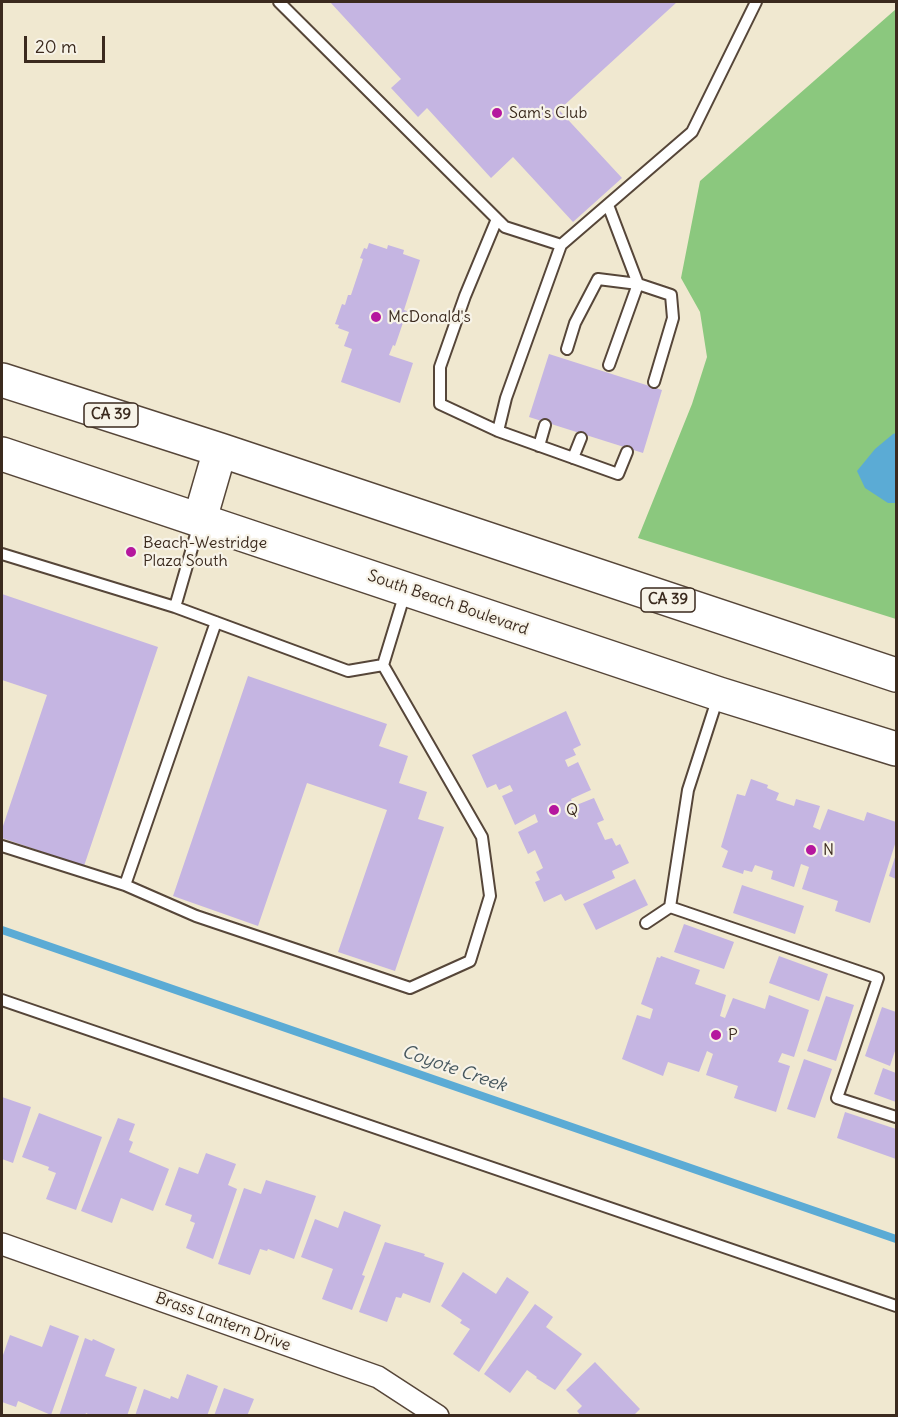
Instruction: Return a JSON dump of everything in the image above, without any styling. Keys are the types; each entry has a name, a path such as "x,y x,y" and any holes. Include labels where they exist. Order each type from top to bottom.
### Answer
{"main road":[{"name":"CA 39","path":"2,380 897,675"},
{"path":"200,519 220,450"},
{"name":"South Beach Boulevard","path":"2,454 719,693 897,749"}],"street":[{"name":"Brass Lantern Drive","path":"2,1244 378,1377 438,1416"}],"lane":[{"path":"279,2 505,227 561,245"},
{"path":"498,431 510,387 561,245 692,132 756,2"},
{"path":"608,205 638,284 609,365"},
{"path":"497,219 465,296 440,367 440,404 498,431 618,474 627,452"},
{"path":"567,349 575,323 598,279 638,284 671,295 673,318 654,382"},
{"path":"539,446 545,425"},
{"path":"573,458 581,438"},
{"path":"175,607 200,519"},
{"path":"2,554 175,607 348,671 383,665"},
{"path":"2,846 125,885 196,916 410,988 470,961 490,896 482,837 383,665 406,589"},
{"path":"125,885 216,622"},
{"path":"646,923 670,907 688,790 719,693"},
{"path":"670,907 878,978 837,1098 897,1117"},
{"path":"2,1000 897,1306"}],"green space":[{"path":"896,9 896,619 638,538 692,404 707,357 700,312 681,278 700,181"}],"water":[{"path":"896,433 896,503 888,503 865,488 857,471 875,449"}],"building":[{"name":"Sam's Club","path":"330,2 677,2 559,110 622,178 573,222 513,157 491,178 427,108 418,117 391,88 401,79"},
{"path":"369,243 387,249 388,245 404,250 403,254 420,260 404,310 407,311 395,346 393,345 389,355 413,363 400,403 341,382 352,349 344,346 349,332 338,328 339,325 335,324 342,304 345,305 348,295 351,295 363,259 360,258"},
{"path":"549,354 662,390 643,453 529,417"},
{"path":"2,594 158,647 84,866 2,838 2,829 47,695 2,680"},
{"path":"248,676 387,724 379,746 408,756 399,783 427,792 418,819 444,827 395,971 338,952 387,810 307,783 258,926 173,896"},
{"name":"Q","path":"566,711 581,745 573,749 576,755 565,760 568,767 578,762 591,790 571,799 574,806 594,798 604,820 597,823 605,840 612,838 616,846 620,844 629,863 612,871 615,878 565,901 561,894 544,902 535,882 540,880 536,872 543,868 535,850 528,854 518,832 538,822 535,814 515,825 502,796 513,791 510,785 499,790 496,784 487,788 472,755"},
{"name":"N","path":"751,779 768,785 767,788 779,793 776,800 794,806 796,799 820,806 813,827 820,830 828,809 864,821 867,812 896,822 896,841 870,923 835,911 838,901 802,889 809,867 801,864 794,887 771,879 773,871 755,865 752,872 744,870 743,874 722,867 728,851 721,847 737,794 745,796"},
{"path":"896,854 896,879 889,876"},
{"path":"635,879 648,905 596,930 583,904"},
{"path":"742,885 804,906 795,934 733,913"},
{"path":"684,924 734,942 724,969 674,952"},
{"name":"P","path":"661,956 700,970 695,984 726,995 720,1016 725,1018 733,998 765,1009 769,995 809,1010 794,1057 782,1053 778,1062 790,1066 776,1112 734,1098 738,1086 706,1075 713,1054 707,1051 699,1072 668,1062 663,1076 622,1059 637,1015 650,1019 653,1009 641,1004 657,957"},
{"path":"779,956 828,974 819,1001 769,983"},
{"path":"826,996 854,1005 836,1061 807,1051"},
{"path":"882,1007 896,1012 896,1048 890,1066 865,1056"},
{"path":"804,1059 832,1069 815,1118 787,1109"},
{"path":"883,1068 896,1073 896,1102 874,1094"},
{"path":"2,1097 31,1107 13,1163 2,1159"},
{"path":"845,1112 896,1129 896,1159 837,1138"},
{"path":"39,1113 102,1137 76,1210 46,1199 56,1173 48,1170 49,1167 22,1157"},
{"path":"118,1118 135,1124 129,1140 133,1142 129,1152 169,1169 153,1211 121,1198 112,1223 81,1211"},
{"path":"206,1153 236,1164 228,1185 237,1189 213,1259 186,1248 195,1223 190,1221 192,1215 165,1205 179,1167 198,1174"},
{"path":"266,1180 316,1196 294,1259 268,1249 267,1251 260,1249 250,1275 218,1264 244,1188 261,1194"},
{"path":"344,1211 381,1225 362,1275 365,1276 352,1310 322,1299 333,1269 301,1257 315,1219 338,1228"},
{"path":"385,1242 425,1254 424,1256 444,1263 430,1303 403,1293 401,1298 396,1297 387,1322 359,1312"},
{"path":"463,1272 496,1294 507,1277 529,1292 479,1372 453,1354 470,1329 460,1323 462,1320 441,1306"},
{"path":"535,1304 553,1317 546,1327 582,1354 555,1390 527,1370 510,1393 484,1374"},
{"path":"50,1325 79,1336 51,1415 18,1401 16,1407 2,1402 2,1358 10,1335 42,1347"},
{"path":"85,1338 92,1341 93,1339 115,1349 105,1376 137,1387 127,1416 92,1416 86,1413 85,1416 59,1416"},
{"path":"595,1362 640,1409 633,1416 581,1416 577,1411 582,1406 566,1390"},
{"path":"187,1374 218,1386 207,1416 135,1416 144,1389 170,1399 171,1396 178,1399"},
{"path":"224,1388 254,1399 247,1416 214,1416"}],"waterway":[{"name":"Coyote Creek","path":"2,930 896,1239"}],"place":[{"name":"Sam's Club","path":"497,113"},
{"name":"McDonald's","path":"376,317"},
{"name":"Beach-Westridge Plaza South","path":"131,552"},
{"name":"Q","path":"554,810"},
{"name":"N","path":"811,850"},
{"name":"P","path":"716,1035"}]}
